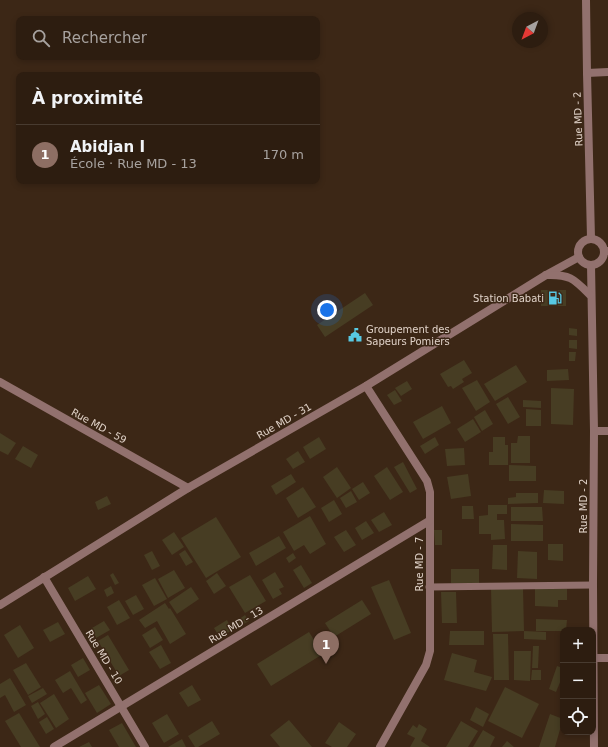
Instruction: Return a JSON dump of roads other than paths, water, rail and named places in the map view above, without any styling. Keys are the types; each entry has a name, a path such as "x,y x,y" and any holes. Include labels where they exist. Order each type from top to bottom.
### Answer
{"street":[{"name":"Rue MD - 2","path":"586,0 592,238"},
{"path":"587,73 608,72"},
{"path":"592,238 599,241 606,251 602,259 591,265 584,263 577,253 580,244 587,239 592,238"},
{"name":"Rue MD - 31","path":"0,606 188,488 366,386 546,275 579,257"},
{"name":"Rue MD - 2","path":"591,265 590,295 594,431 593,627"},
{"path":"546,275 559,274 570,277 590,295"},
{"name":"Rue MD - 59","path":"0,382 188,488"},
{"name":"Rue MD - 7","path":"366,386 427,481 430,492 430,651 426,665 380,747"},
{"path":"594,431 608,431"},
{"name":"Rue MD - 13","path":"54,747 429,521"},
{"name":"Rue MD - 10","path":"44,577 145,747"},
{"path":"596,658 608,658"},
{"name":"Rue MD - 2","path":"593,663 594,747"}],"lane":[{"path":"429,586 593,585"}],"place":[{"name":"Station Babati","path":"555,298"},
{"name":"Groupement des Sapeurs Pomiers","path":"355,335"},
{"name":"Abidjan I","path":"326,664"}]}
